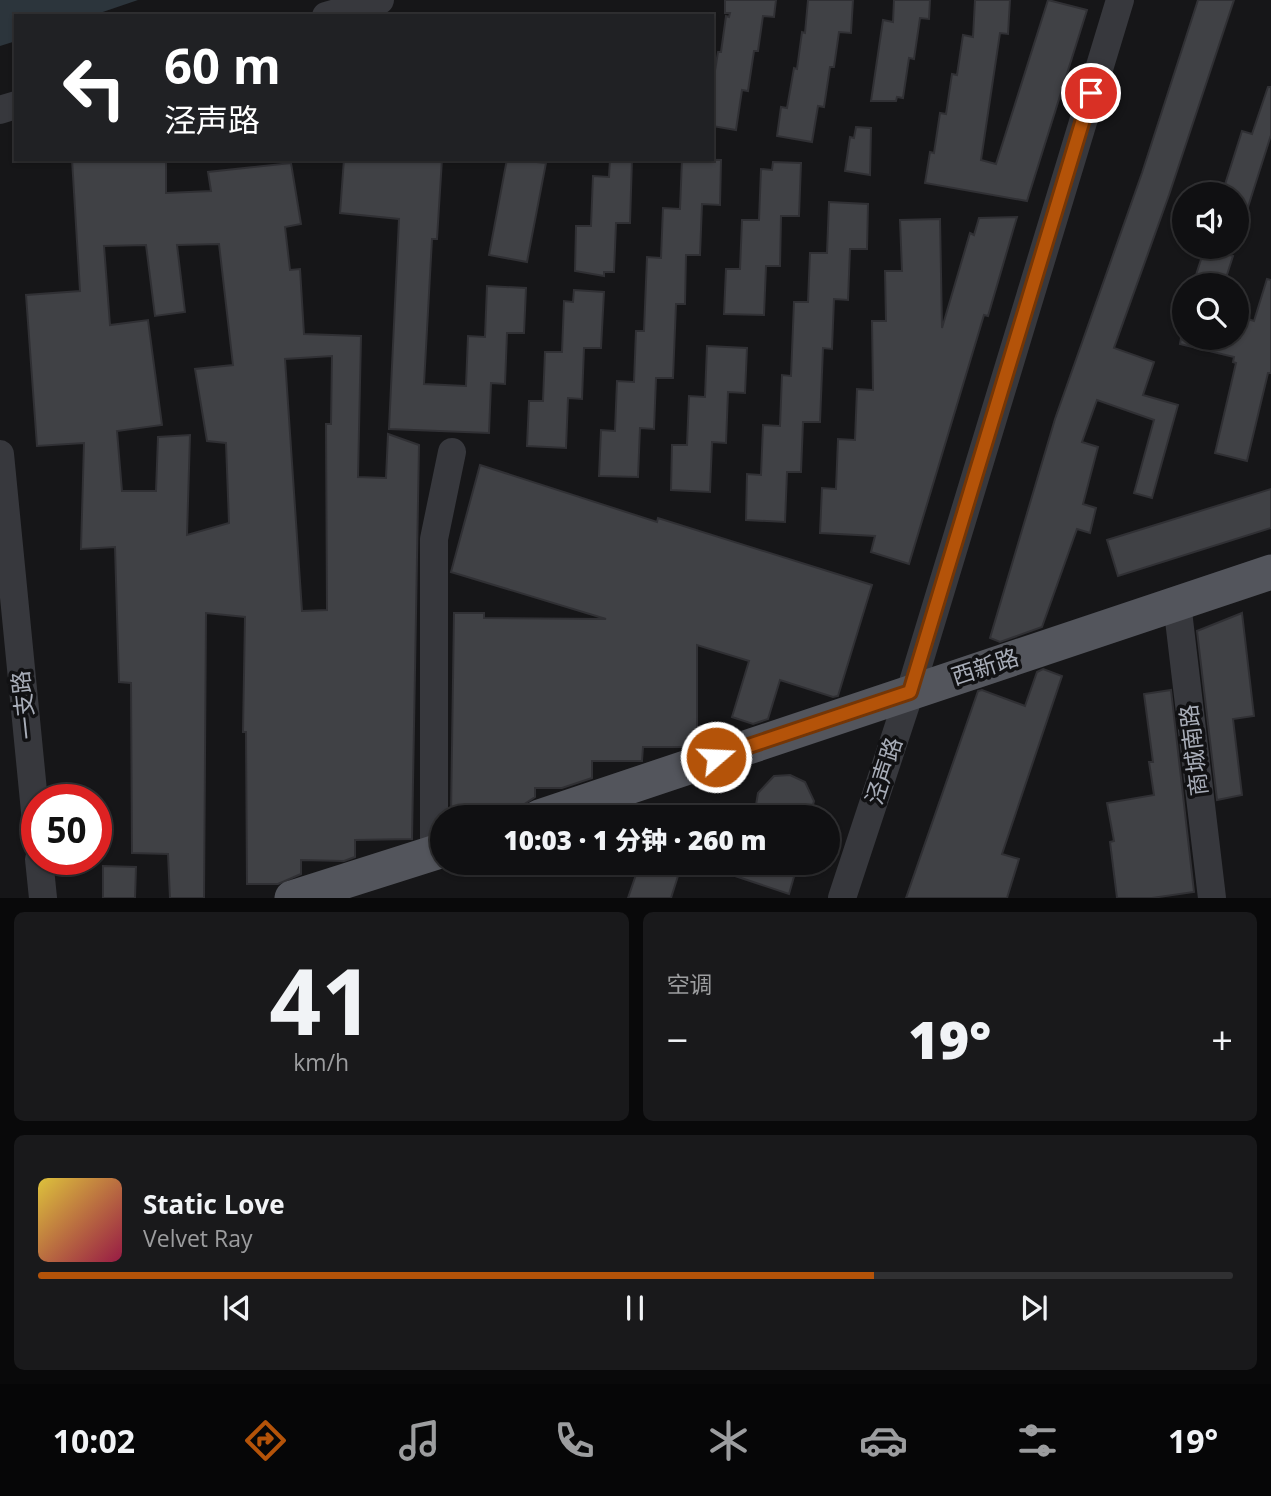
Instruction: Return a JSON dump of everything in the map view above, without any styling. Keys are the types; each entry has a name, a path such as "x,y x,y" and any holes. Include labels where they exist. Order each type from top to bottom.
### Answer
{"main road":[{"name":"西新路","path":"576,805 1271,572"},
{"path":"292,898 430,855"}],"street":[{"path":"333,14 380,0"},
{"name":"泾声路","path":"842,898 910,692 1120,0"},
{"path":"437,805 433,540 452,452"},
{"name":"一支路","path":"0,454 32,784"},
{"name":"商城南路","path":"1177,603 1212,898"},
{"path":"41,875 43,898"}],"shaded area":[{"path":"0,0 138,0 97,14 14,14 14,42 0,46"}],"building":[{"path":"725,0 776,0 774,17 763,16 748,91 742,90 736,130 714,126 714,77 726,16 729,17 730,13 725,13"},
{"path":"808,0 853,0 851,33 839,32 834,67 830,67 824,107 818,106 812,142 777,136 781,107 787,108 794,68 797,69 802,32 805,33"},
{"path":"894,0 930,0 929,19 920,18 914,59 909,58 903,98 897,97 896,101 871,101 883,20 893,22"},
{"path":"975,0 1010,0 1008,34 1000,33 981,160 996,164 1048,0 1087,10 1027,201 925,183 930,152 934,153 940,113 946,114 952,74 957,75 963,35 973,37"},
{"path":"1198,0 1234,0 1169,195 1114,348 1154,362 1143,395 1178,405 1152,498 1134,493 1154,420 1097,400 1082,442 1098,447 1083,504 1096,508 1090,533 1077,529 1042,627 1000,642 990,638 1055,419 1142,173"},
{"path":"1268,87 1271,87 1271,135 1249,204 1249,182 1226,182 1242,131 1252,134"},
{"path":"856,127 871,128 870,175 845,171 850,137 854,138"},
{"path":"721,160 720,205 702,204 700,255 686,255 685,304 676,304 673,378 656,378 654,429 640,428 638,477 599,476 601,430 615,431 617,381 634,382 636,331 644,331 647,257 661,258 663,208 680,209 682,161"},
{"path":"72,161 166,161 166,193 211,191 208,172 291,163 301,224 285,227 290,270 300,269 304,334 361,336 358,477 386,478 388,434 419,445 412,839 355,840 355,857 344,861 301,860 301,874 278,884 247,884 246,732 243,732 245,617 206,613 204,898 170,898 168,854 132,853 131,683 119,682 115,547 81,549 84,443 37,446 26,295 80,291","holes":["219,244 233,365 195,369 207,441 226,443 229,523 187,535 190,435 158,437 156,491 122,491 117,431 162,425 148,320 110,325 104,246 146,245 155,316 185,312 177,245","332,356 331,424 326,424 327,610 302,611 285,359"]},
{"path":"344,161 442,161 437,239 432,239 424,384 466,386 468,336 485,337 487,286 526,288 524,333 507,333 505,384 491,383 489,433 389,429 399,219 340,213"},
{"path":"507,161 546,163 527,262 489,255"},
{"path":"610,161 632,161 630,223 616,223 614,272 604,272 604,276 575,271 576,226 591,226 593,176 609,177"},
{"path":"773,162 801,163 799,216 781,216 780,266 766,266 764,315 724,314 726,269 740,269 742,220 759,220 761,169 772,170"},
{"path":"829,202 868,204 867,249 850,249 848,300 834,299 832,349 823,348 820,422 803,422 801,472 787,472 785,522 746,520 747,474 761,475 763,425 780,426 782,375 791,376 794,302 808,302 810,253 827,253"},
{"path":"1017,217 988,316 984,315 909,564 871,552 875,536 820,533 822,488 836,489 838,439 855,440 857,389 873,390 872,321 886,321 885,271 902,271 900,220 940,219 942,328 970,233 974,235 979,218"},
{"path":"1201,259 1232,259 1228,273 1197,273"},
{"path":"1267,279 1271,280 1271,373 1268,373 1247,461 1215,453 1236,363 1233,362 1234,357 1205,350 1249,350 1249,319 1254,321"},
{"path":"574,290 604,292 601,348 584,348 582,399 568,398 566,448 527,446 529,401 543,401 545,352 562,352 564,301 573,302"},
{"path":"707,346 747,348 745,393 728,392 726,443 712,442 710,492 671,490 672,445 687,445 689,396 705,397"},
{"path":"480,465 657,522 658,518 872,585 838,696 833,697 780,680 768,719 753,724 732,717 749,661 697,645 697,743 684,747 643,747 642,761 592,761 592,778 562,788 535,788 535,797 523,805 451,805 454,613 484,613 484,618 606,619 451,572"},
{"path":"1271,489 1271,528 1118,576 1107,540"},
{"path":"1242,613 1254,716 1233,719 1242,795 1217,800 1197,631"},
{"path":"1043,669 1062,676 1002,854 1019,859 1007,898 906,898 978,691 982,690 1025,706 1037,672"},
{"path":"1171,690 1194,892 1152,898 1117,898 1110,842 1114,841 1107,803 1154,795 1149,762 1153,762 1144,694"},
{"path":"790,775 805,782 814,801 813,805 756,805 758,793 774,776"},
{"path":"112,866 136,867 135,898 103,898 103,875 112,875"},
{"path":"636,875 678,876 671,898 628,898"},
{"path":"732,875 795,875 789,894"}],"route":[{"path":"716,757 910,692 1091,93"}]}
